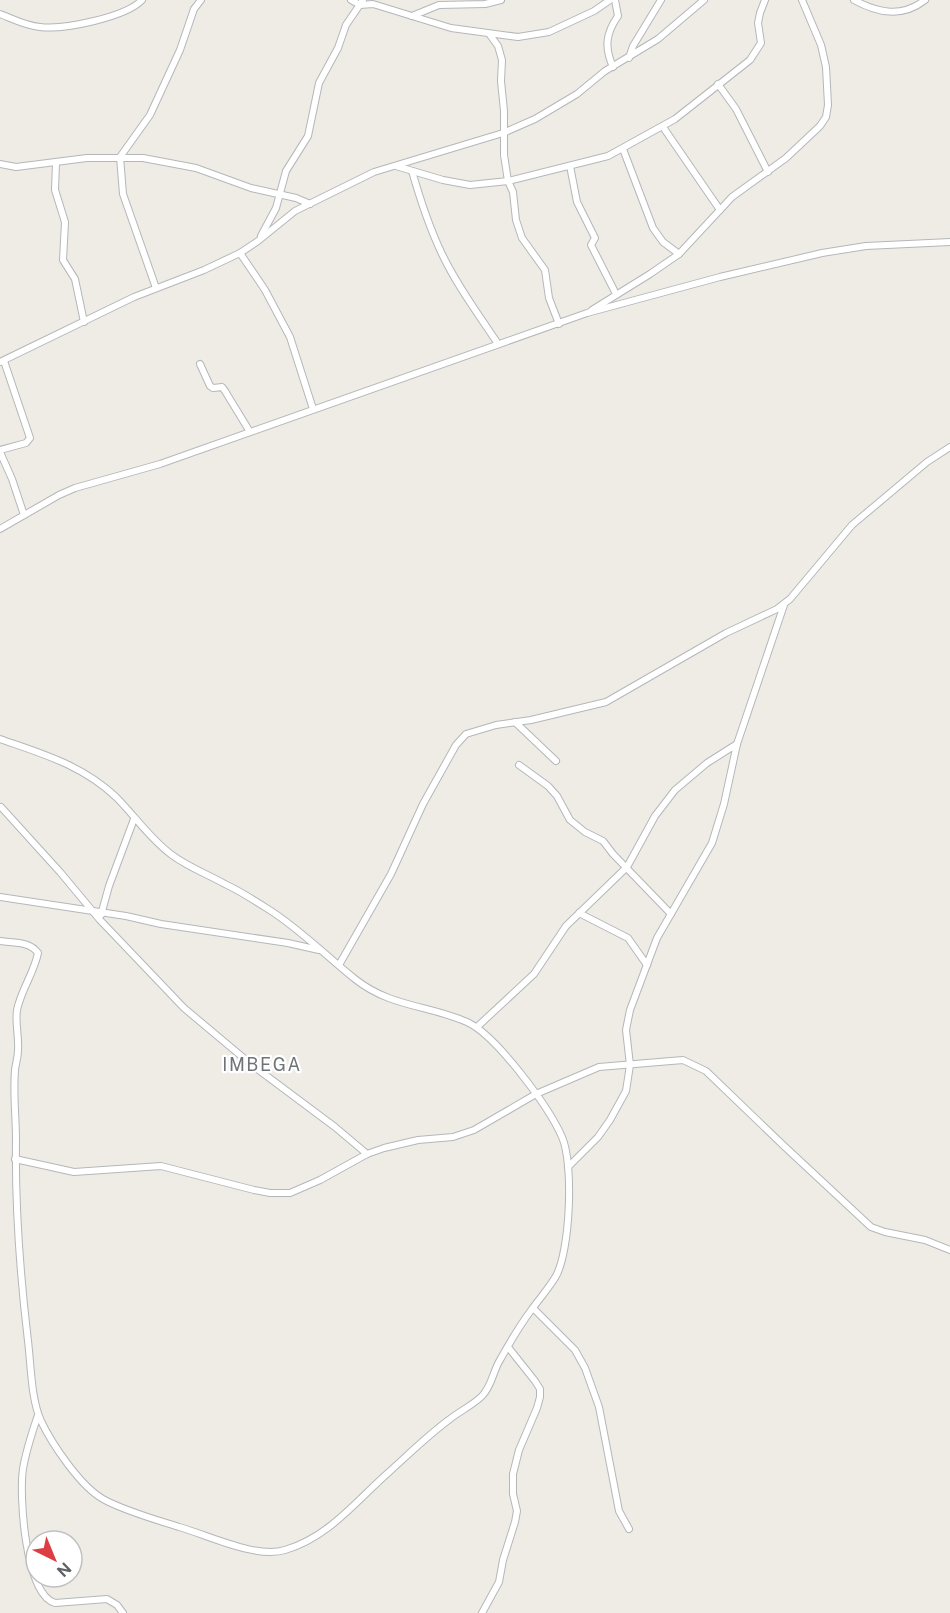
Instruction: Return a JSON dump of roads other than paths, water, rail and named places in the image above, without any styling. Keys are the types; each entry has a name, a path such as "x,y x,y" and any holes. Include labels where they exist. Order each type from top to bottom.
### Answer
{"street":[{"path":"0,14 38,27 61,28 128,11 142,0"},
{"path":"156,288 123,194 120,158 150,115 180,51 194,9 201,0"},
{"path":"351,0 451,28 490,35 520,37 549,32 610,0"},
{"path":"412,16 439,5 485,4 501,0"},
{"path":"613,67 606,43 610,28 618,16 615,0"},
{"path":"629,58 633,46 661,0"},
{"path":"24,515 0,451 26,443 30,438 2,362 156,288 204,270 240,253 295,211 374,172 503,133 535,119 577,94 604,71 658,39 704,0"},
{"path":"396,166 470,185 508,181 601,159 663,127 746,64 760,43 760,13 765,0"},
{"path":"587,314 679,254 720,210 812,136 826,117 828,105 826,67 821,45 802,0"},
{"path":"854,0 864,6 895,13 911,9 925,0"},
{"path":"258,241 276,208 286,171 308,135 319,83 338,48 346,25 361,2"},
{"path":"490,35 498,46 502,60 504,155 508,181 513,192 518,229 526,245 545,270 549,298 559,324"},
{"path":"718,84 744,122 768,172"},
{"path":"663,127 720,210"},
{"path":"623,149 653,228 663,242 679,254"},
{"path":"0,164 16,167 87,158 143,158 210,172 251,188 296,198 310,204"},
{"path":"56,163 55,190 65,222 63,260 75,279 84,322"},
{"path":"570,166 576,184 577,202 595,240 591,245 616,294"},
{"path":"412,171 430,228 442,256 463,293 498,344"},
{"path":"0,529 75,488 160,464 313,408 587,314 720,277 822,253 866,246 950,242"},
{"path":"240,253 265,290 290,338 313,408"},
{"path":"200,364 210,386 222,387 250,432"},
{"path":"568,1167 588,1149 610,1120 626,1091 630,1065 626,1030 628,1021 657,938 711,843 724,804 737,744 784,605 852,525 927,462 950,447"},
{"path":"339,965 391,874 422,807 456,746 470,732 606,702 726,633 784,605"},
{"path":"515,722 556,761"},
{"path":"0,739 34,750 82,771 121,803 134,819 177,859 273,912 364,986 388,999 456,1018 477,1027 499,1049 536,1094 561,1133 568,1167 568,1196 560,1266 497,1363 489,1387 479,1399 445,1423 382,1478 353,1508 302,1544 275,1552 264,1552 235,1545 103,1500 84,1484 73,1470 38,1415"},
{"path":"477,1027 534,974 566,926 627,867 655,816 675,790 707,763 737,744"},
{"path":"519,765 548,786 557,796 570,820 585,832 603,841 671,914"},
{"path":"0,808 60,872 93,912 101,917 193,1016 252,1065 368,1154"},
{"path":"101,917 109,886 134,819"},
{"path":"0,897 93,912"},
{"path":"579,913 628,938 647,965"},
{"path":"101,917 288,943 322,950"},
{"path":"0,941 28,945 38,953 17,1010 19,1045 15,1068 15,1159 21,1282 38,1415 23,1468 26,1543 40,1589 47,1600 55,1603 108,1599 123,1613"},
{"path":"15,1159 74,1172 161,1167 254,1190 279,1193 300,1189 368,1154 418,1140 464,1134 536,1094 599,1067 683,1060 698,1065 706,1071 871,1227 885,1233 925,1240 950,1250"},
{"path":"533,1308 575,1350 585,1368 601,1415 619,1511 629,1529"},
{"path":"482,1613 499,1582 517,1511 514,1502 513,1474 519,1450 540,1397 540,1389 535,1381 508,1347"}],"district":[{"name":"IMBEGA","path":"262,1064"}]}
